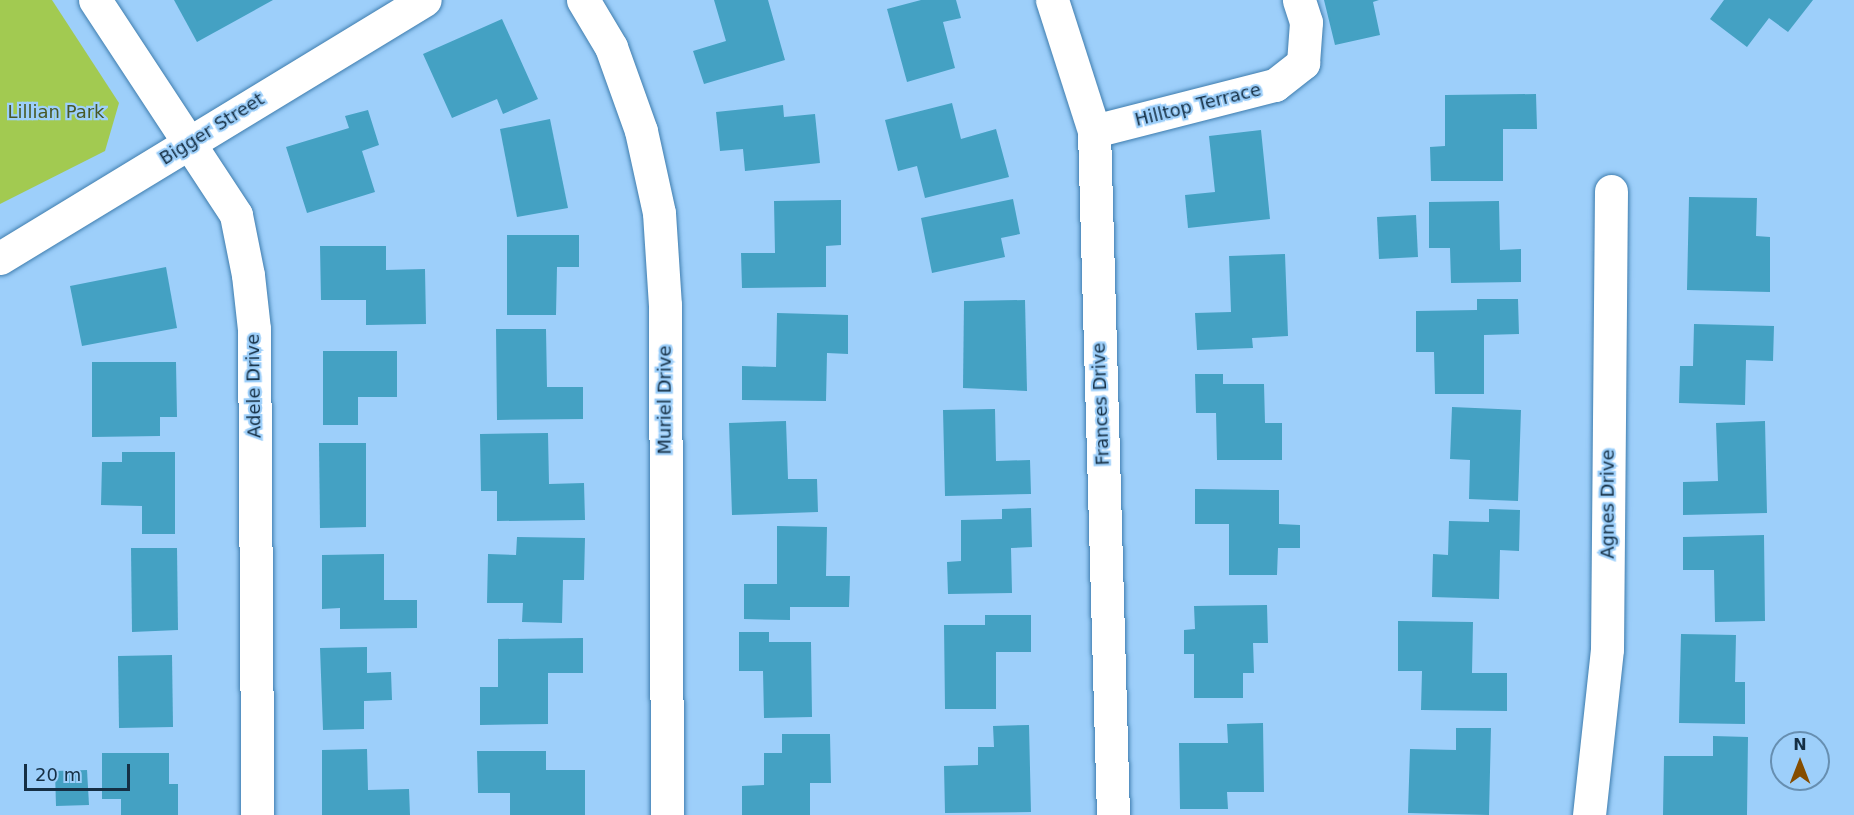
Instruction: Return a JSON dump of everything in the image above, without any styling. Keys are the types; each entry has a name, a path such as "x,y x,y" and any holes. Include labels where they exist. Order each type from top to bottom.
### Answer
{"street":[{"name":"Adele Drive","path":"95,0 236,215 254,329 257,815"},
{"name":"Bigger Street","path":"0,258 424,0"},
{"name":"Muriel Drive","path":"583,0 611,47 641,131 659,213 665,305 667,815"},
{"name":"Frances Drive","path":"1052,0 1094,131 1113,815"},
{"name":"Hilltop Terrace","path":"1094,131 1275,85 1303,63 1306,22 1299,0"},
{"name":"Agnes Drive","path":"1589,815 1607,649 1611,191"}],"green space":[{"name":"Lillian Park","path":"0,0 52,0 119,103 105,151 0,204"}],"building":[{"path":"174,0 273,0 197,42"},
{"path":"714,0 768,0 785,60 704,84 693,51 726,41"},
{"path":"921,0 956,0 961,18 943,22 955,68 907,82 887,9"},
{"path":"1324,0 1379,0 1373,2 1380,35 1335,45"},
{"path":"1724,0 1813,0 1788,32 1769,18 1747,47 1710,19"},
{"path":"502,19 538,99 503,114 497,99 452,118 423,54"},
{"path":"1536,94 1537,129 1503,129 1503,181 1431,181 1430,147 1445,146 1445,95"},
{"path":"952,103 961,139 996,129 1009,177 925,198 917,166 898,171 885,120"},
{"path":"783,105 784,117 815,114 820,163 745,171 743,149 720,151 716,112"},
{"path":"368,110 379,145 362,151 375,192 307,213 286,147 349,128 345,116"},
{"path":"550,119 568,208 517,217 500,129"},
{"path":"1261,130 1270,219 1188,228 1185,195 1215,192 1209,136"},
{"path":"1689,197 1757,198 1756,236 1770,237 1770,292 1687,290"},
{"path":"1013,199 1020,234 1001,238 1005,257 932,273 921,218"},
{"path":"841,200 841,245 826,246 826,287 742,288 741,253 775,253 774,201"},
{"path":"1499,201 1500,250 1521,249 1521,282 1451,283 1450,248 1429,248 1429,202"},
{"path":"1416,215 1418,257 1379,259 1377,217"},
{"path":"507,235 579,235 579,267 557,267 556,315 507,315"},
{"path":"320,246 386,246 386,270 425,269 426,324 366,325 366,300 321,300"},
{"path":"1285,254 1288,336 1252,338 1253,348 1197,350 1195,313 1231,312 1229,256"},
{"path":"166,267 177,328 82,346 70,286"},
{"path":"1477,299 1518,299 1519,334 1484,335 1484,394 1435,394 1434,352 1416,352 1416,311 1477,310"},
{"path":"1025,300 1027,391 963,388 964,301"},
{"path":"777,313 848,315 848,354 827,353 826,401 742,400 742,366 776,367"},
{"path":"1694,324 1774,326 1773,361 1746,360 1745,405 1679,403 1680,366 1693,366"},
{"path":"496,329 546,329 547,387 583,387 583,419 497,420"},
{"path":"323,351 397,351 397,397 358,397 358,425 323,425"},
{"path":"92,362 176,362 177,417 160,417 160,436 92,437"},
{"path":"1195,374 1223,374 1223,384 1264,384 1265,423 1282,423 1282,460 1217,460 1216,413 1196,413"},
{"path":"1452,407 1521,410 1518,501 1469,499 1470,460 1450,459"},
{"path":"995,409 996,461 1030,460 1031,494 945,496 943,410"},
{"path":"786,421 788,479 817,479 818,512 732,515 729,423"},
{"path":"1765,421 1767,513 1683,515 1683,482 1718,481 1716,423"},
{"path":"548,433 549,484 584,483 585,520 497,521 497,491 481,491 480,434"},
{"path":"319,443 366,443 366,527 320,528"},
{"path":"122,452 175,452 175,534 142,534 142,506 101,505 102,462 122,462"},
{"path":"1195,489 1279,490 1279,524 1300,525 1300,548 1278,548 1277,575 1229,575 1229,524 1195,524"},
{"path":"1031,508 1032,547 1011,548 1012,593 948,594 947,562 961,561 961,520 1002,519 1002,509"},
{"path":"1489,509 1520,510 1519,551 1500,550 1499,599 1432,597 1433,554 1448,555 1449,521 1489,522"},
{"path":"777,526 827,527 826,576 850,576 849,607 790,607 790,620 744,619 744,584 777,584"},
{"path":"1764,535 1765,621 1715,622 1714,570 1683,570 1683,537"},
{"path":"517,537 585,538 584,580 563,580 562,623 522,622 523,603 487,603 488,554 516,555"},
{"path":"131,548 177,548 178,630 132,632"},
{"path":"384,554 384,600 417,600 417,628 340,629 340,608 322,609 322,555"},
{"path":"1267,605 1268,643 1253,643 1254,673 1243,673 1243,698 1194,698 1194,654 1184,654 1184,630 1195,629 1194,606"},
{"path":"985,615 1031,615 1031,652 996,652 996,709 945,709 944,625 985,625"},
{"path":"1398,621 1473,622 1472,673 1507,673 1507,711 1421,710 1422,671 1398,671"},
{"path":"739,632 769,632 769,642 811,642 812,717 764,718 763,671 739,671"},
{"path":"1681,634 1736,635 1735,682 1745,682 1745,724 1679,723"},
{"path":"583,638 583,673 548,673 548,724 480,725 480,687 498,687 498,639"},
{"path":"367,647 367,673 391,672 392,700 364,701 364,729 323,730 320,648"},
{"path":"172,655 173,727 119,728 118,656"},
{"path":"1263,723 1264,792 1227,792 1228,809 1180,809 1179,743 1228,743 1227,724"},
{"path":"1029,725 1031,812 945,813 944,766 978,765 978,747 994,747 993,726"},
{"path":"1456,728 1491,728 1489,815 1408,813 1410,749 1456,750"},
{"path":"782,734 830,734 831,783 810,783 810,815 742,815 742,786 764,785 764,753 782,753"},
{"path":"1713,736 1748,737 1747,815 1663,815 1664,756 1713,756"},
{"path":"367,749 368,790 409,789 410,815 322,815 322,750"},
{"path":"477,751 546,751 546,770 585,770 585,815 510,815 510,793 478,793"},
{"path":"102,753 169,753 169,784 178,784 178,815 121,815 121,799 102,799"},
{"path":"87,770 89,805 56,806 55,771"}]}
